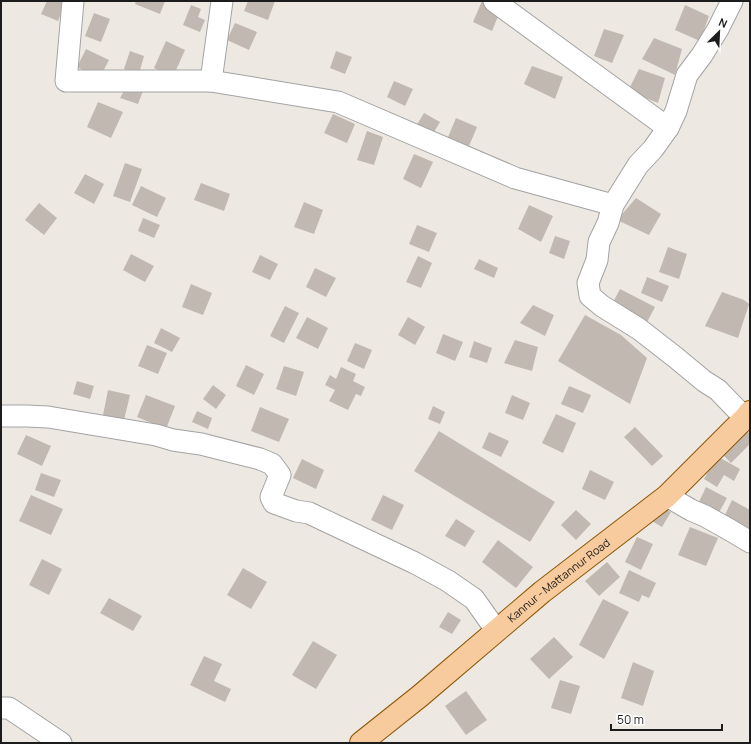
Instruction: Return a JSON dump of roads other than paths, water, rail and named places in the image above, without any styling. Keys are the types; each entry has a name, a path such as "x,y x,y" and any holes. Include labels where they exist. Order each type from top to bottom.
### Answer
{"main road":[{"name":"Kannur - Mattannur Road","path":"361,743 420,696 542,592 667,496 748,415"}],"street":[{"path":"73,1 66,81 211,81 338,102 515,178 613,205"},
{"path":"211,81 222,1"},
{"path":"494,1 668,128"},
{"path":"732,1 718,29 702,55 687,75 676,111 668,128 653,149 638,165 613,205 608,223 599,242 597,260 588,283 590,296 602,306 639,329 748,415"},
{"path":"1,416 48,417 156,435 173,440 201,444 225,450 260,459 272,464 280,475 271,497 274,503 296,512 310,513 415,563 474,599 496,630"},
{"path":"667,496 750,542"},
{"path":"1,708 9,708 61,743"}]}
